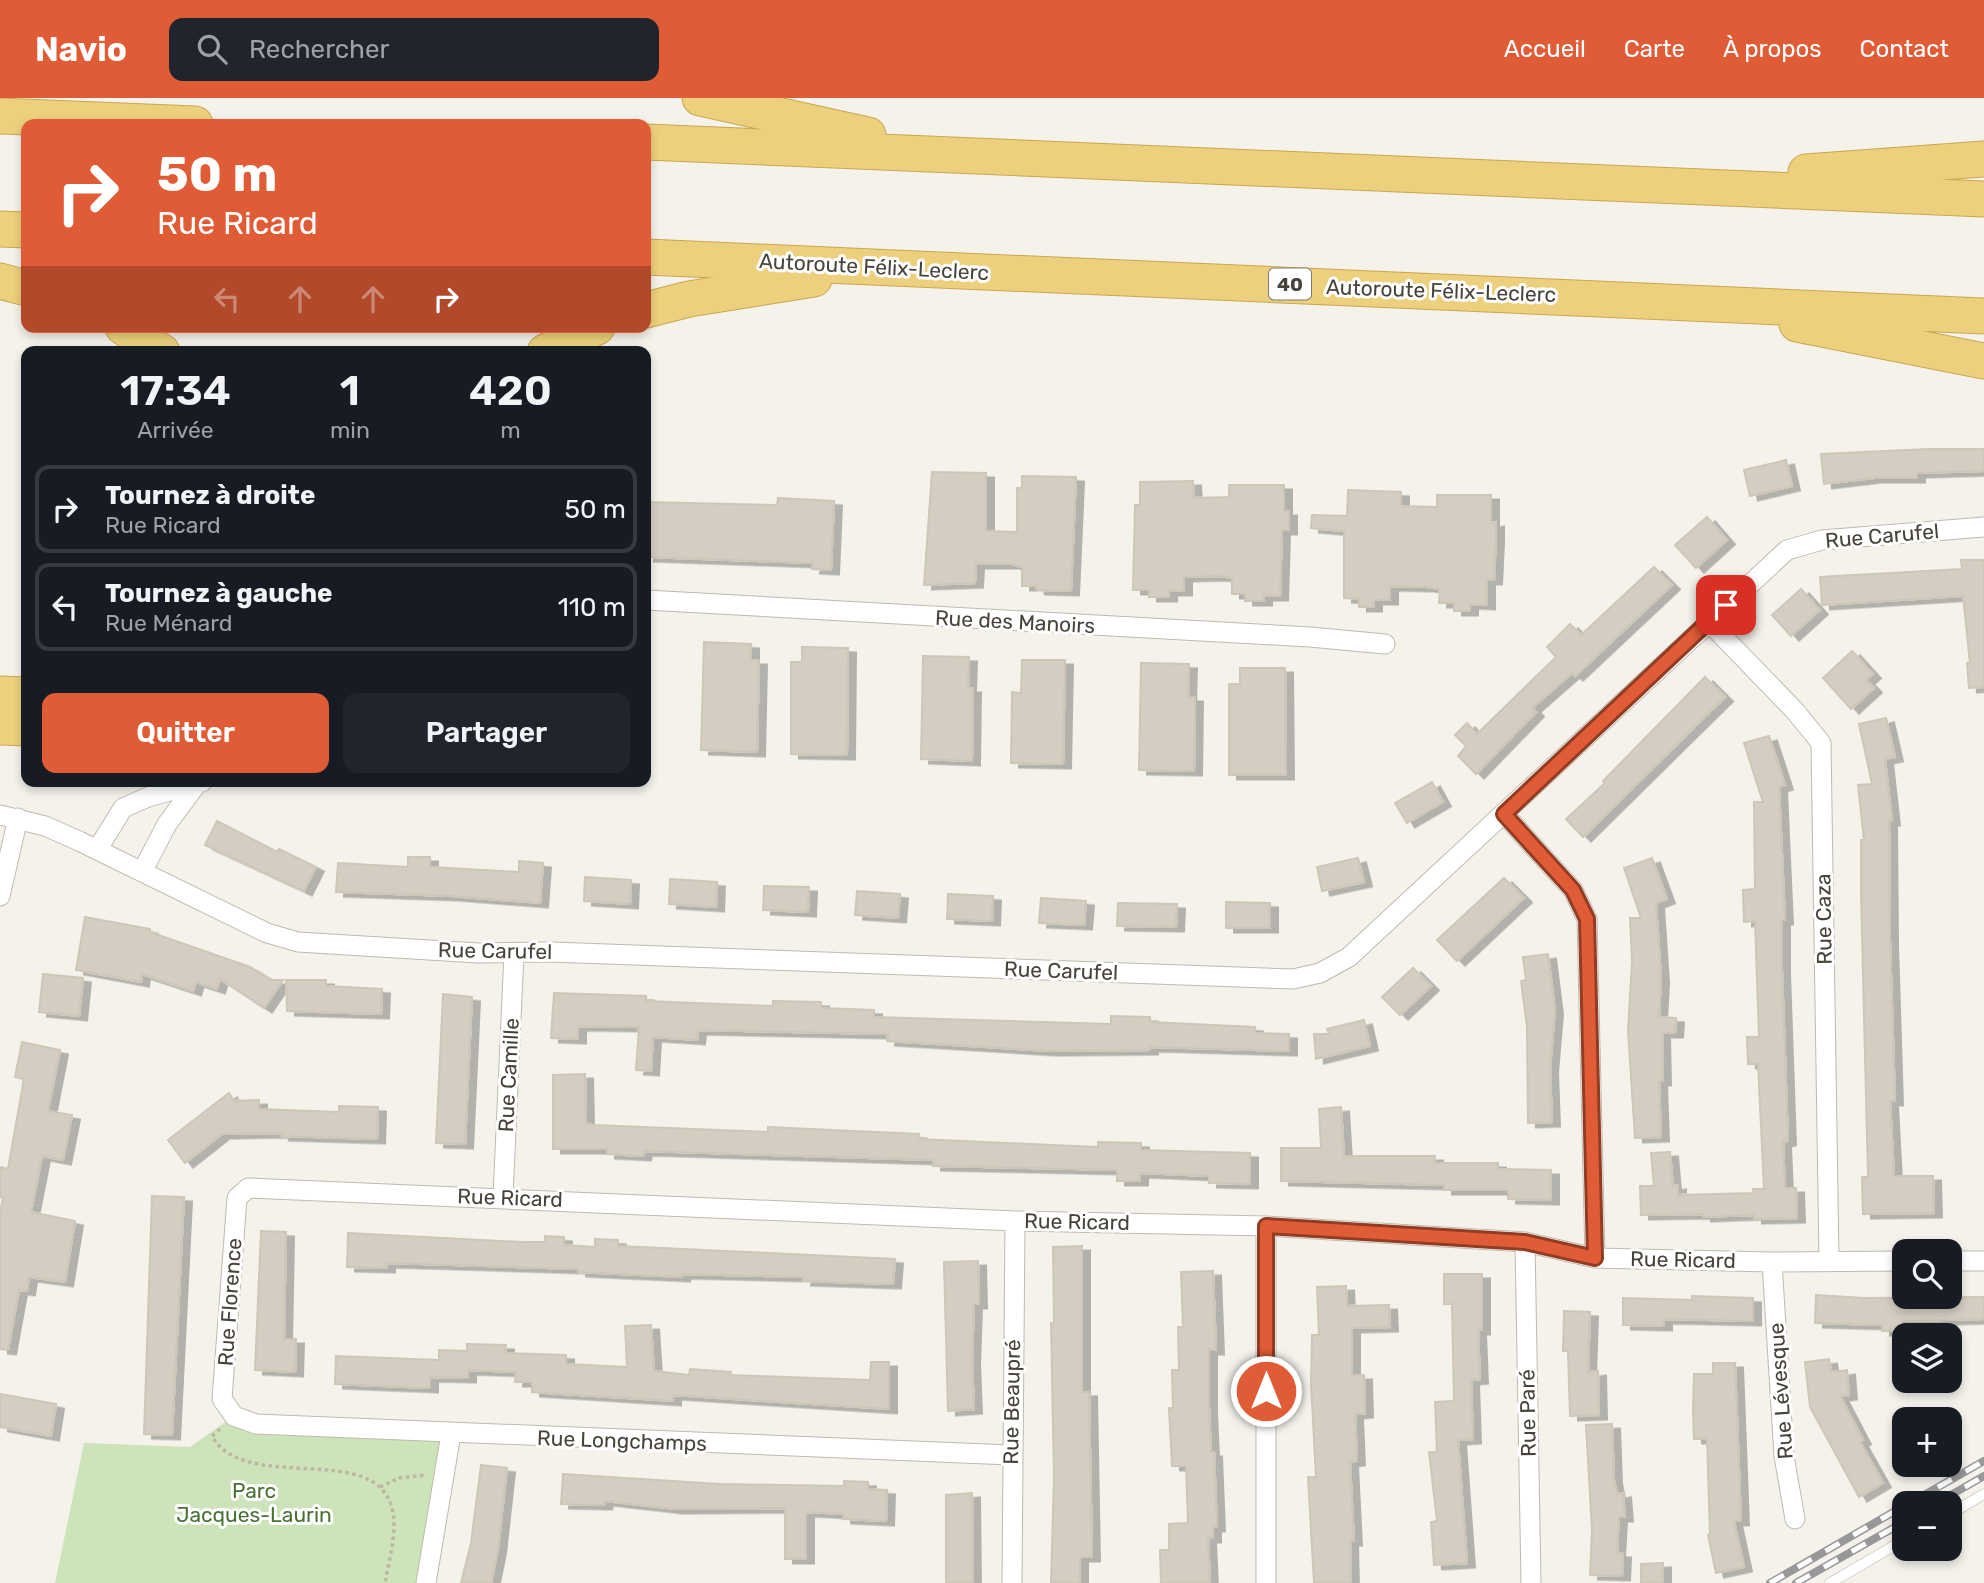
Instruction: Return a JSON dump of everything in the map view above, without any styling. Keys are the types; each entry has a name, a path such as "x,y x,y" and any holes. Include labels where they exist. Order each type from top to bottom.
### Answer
{"highway":[{"path":"700,98 956,155"},
{"path":"0,116 64,119"},
{"path":"651,142 1984,199"},
{"path":"1635,184 1984,159"},
{"path":"0,229 21,230"},
{"name":"Autoroute Félix-Leclerc","path":"651,257 1984,316"},
{"path":"651,309 689,299 890,267"},
{"path":"0,281 21,287"},
{"path":"1690,301 1984,361"},
{"path":"132,333 153,346"},
{"path":"557,346 585,333"},
{"path":"0,694 21,695"},
{"path":"0,727 21,728"}],"street":[{"name":"Rue Carufel","path":"9,817 45,826 291,941 514,953 1293,979 1320,972 1349,957 1787,550 1822,540 1984,527"},
{"name":"Rue des Manoirs","path":"651,600 1310,637 1385,644"},
{"name":"Rue Caza","path":"1708,621 1796,711 1821,743 1829,1260"},
{"path":"97,850 123,808 148,797 187,787"},
{"path":"142,872 167,824 197,787"},
{"path":"1504,814 1573,890 1587,919 1595,1258"},
{"path":"0,896 9,817"},
{"name":"Rue Camille","path":"503,1197 514,953"},
{"name":"Rue Ricard","path":"248,1188 1015,1221 1266,1226 1525,1242 1595,1258 1772,1262 1892,1261"},
{"name":"Rue Florence","path":"234,1416 222,1399 237,1198 248,1188"},
{"name":"Rue Beaupré","path":"1012,1583 1015,1221"},
{"path":"1266,1226 1266,1583"},
{"name":"Rue Paré","path":"1525,1242 1531,1583"},
{"path":"1962,1261 1984,1261"},
{"name":"Rue Lévesque","path":"1772,1262 1784,1456 1795,1519"},
{"name":"Rue Longchamps","path":"234,1416 256,1424 451,1434 1011,1455"},
{"path":"426,1583 451,1434"}],"lane":[{"path":"1962,1507 1984,1494"},
{"path":"1830,1583 1892,1547"}],"path":[{"path":"234,1416 212,1436 219,1448 229,1456 251,1463 346,1473 370,1480 380,1487 392,1509 393,1534 385,1583"},
{"path":"380,1487 415,1474 444,1477"}],"green space":[{"name":"Parc Jacques-Laurin","path":"234,1416 451,1434 426,1583 55,1583 84,1443 190,1447"}],"building":[{"path":"1984,449 1984,471 1917,473 1917,478 1874,478 1824,484 1821,454"},
{"path":"1786,460 1792,486 1750,496 1744,470"},
{"path":"932,472 986,473 986,531 1017,532 1017,488 1022,488 1022,476 1076,477 1071,591 1037,590 1036,586 1022,586 1022,567 1012,564 976,564 975,583 924,585"},
{"path":"1193,481 1194,498 1229,497 1229,485 1284,485 1284,511 1289,511 1289,530 1282,530 1280,596 1264,596 1264,601 1245,601 1245,594 1232,594 1232,578 1219,576 1184,577 1184,591 1169,591 1169,597 1149,597 1149,590 1133,590 1135,505 1140,505 1140,482"},
{"path":"1348,490 1401,492 1401,506 1437,507 1437,495 1491,495 1491,523 1496,522 1496,538 1494,580 1487,580 1487,605 1470,604 1470,611 1454,611 1454,603 1439,603 1440,589 1426,587 1390,586 1390,600 1374,600 1374,607 1359,607 1359,599 1344,598 1344,531 1311,528 1312,515 1347,516"},
{"path":"778,498 834,501 831,570 812,569 813,563 651,557 651,502 777,505"},
{"path":"1707,517 1727,540 1696,568 1675,545"},
{"path":"1961,560 1984,560 1984,687 1969,688 1967,663 1970,663 1963,596 1822,605 1820,577 1962,569"},
{"path":"1654,567 1672,585 1575,676 1572,673 1532,708 1536,712 1476,774 1458,756 1466,746 1455,735 1467,723 1477,734 1556,657 1547,647 1570,624 1581,635"},
{"path":"1801,589 1820,610 1791,636 1772,615"},
{"path":"704,642 751,644 751,660 759,660 757,752 701,750"},
{"path":"802,647 848,648 847,755 791,754 791,662 802,662"},
{"path":"1852,651 1873,674 1866,680 1874,688 1851,709 1823,678"},
{"path":"923,656 969,657 968,688 973,688 972,761 921,759"},
{"path":"1022,660 1065,660 1063,764 1011,763 1012,692 1021,693"},
{"path":"1141,663 1189,664 1188,697 1195,697 1194,771 1139,770"},
{"path":"1240,668 1285,668 1286,775 1229,775 1229,684 1240,684"},
{"path":"1705,677 1725,697 1583,837 1566,819 1605,783 1603,781"},
{"path":"1886,718 1895,757 1885,759 1892,821 1889,821 1890,941 1895,1101 1890,1101 1894,1176 1933,1176 1934,1213 1863,1214 1862,1177 1868,1177 1861,893 1861,840 1864,840 1858,785 1872,784 1859,724"},
{"path":"1769,736 1785,785 1779,787 1785,920 1782,920 1782,969 1788,1141 1783,1142 1785,1188 1796,1188 1797,1218 1754,1219 1754,1215 1703,1217 1703,1214 1641,1215 1640,1186 1654,1186 1651,1153 1670,1152 1673,1186 1678,1185 1678,1195 1753,1193 1753,1189 1764,1189 1758,1064 1748,1064 1747,1037 1759,1037 1755,921 1744,922 1743,890 1755,889 1754,802 1763,802 1744,743"},
{"path":"1432,782 1443,802 1407,823 1395,803"},
{"path":"217,821 277,852 279,849 316,867 304,891 205,845"},
{"path":"408,857 430,857 430,867 519,872 519,861 543,863 540,903 451,896 336,892 338,863 408,867"},
{"path":"1358,858 1364,882 1322,891 1317,867"},
{"path":"1652,858 1667,899 1656,903 1661,978 1659,1017 1676,1018 1675,1033 1662,1033 1663,1081 1659,1081 1661,1137 1635,1138 1628,1031 1632,961 1630,918 1641,918 1624,868"},
{"path":"585,877 631,880 630,904 584,901"},
{"path":"1504,878 1524,898 1457,961 1437,940"},
{"path":"670,879 717,882 716,907 669,904"},
{"path":"764,886 809,887 808,912 763,910"},
{"path":"857,891 900,894 898,918 855,915"},
{"path":"948,894 993,896 992,921 947,919"},
{"path":"1041,898 1086,901 1084,925 1039,923"},
{"path":"1226,902 1270,903 1270,928 1226,928"},
{"path":"1118,903 1177,904 1176,927 1117,926"},
{"path":"85,917 150,929 150,932 250,967 271,980 283,980 264,1008 220,979 217,989 196,982 193,991 142,974 141,982 76,970"},
{"path":"1548,954 1555,1010 1550,1068 1552,1122 1528,1123 1527,1027 1521,981 1526,980 1523,957"},
{"path":"1413,968 1431,986 1400,1015 1382,997"},
{"path":"43,974 83,978 79,1016 39,1012"},
{"path":"286,980 326,980 326,986 382,989 381,1014 287,1011"},
{"path":"554,993 646,996 646,1001 773,1006 773,1001 821,1002 821,1008 874,1010 874,1017 1111,1024 1111,1016 1150,1017 1150,1022 1255,1027 1255,1033 1289,1034 1289,1051 1150,1047 1150,1050 1049,1051 887,1041 888,1034 698,1030 697,1040 653,1037 651,1071 636,1070 639,1027 578,1026 578,1039 551,1038"},
{"path":"443,994 472,997 465,1144 436,1143"},
{"path":"1364,1020 1370,1046 1316,1059 1314,1034 1329,1034 1327,1029"},
{"path":"22,1042 60,1050 48,1111 72,1115 63,1160 42,1156 31,1212 75,1221 65,1282 29,1277 27,1291 19,1290 8,1350 0,1349 0,1212 3,1198 0,1197 0,1167 8,1169 24,1079 15,1077"},
{"path":"585,1074 586,1123 592,1125 768,1132 768,1127 919,1134 918,1139 1098,1147 1098,1142 1141,1143 1141,1150 1250,1153 1250,1184 1209,1183 1209,1176 1140,1173 1140,1181 1117,1181 1117,1170 933,1166 933,1160 644,1151 643,1156 607,1154 607,1149 553,1149 553,1075"},
{"path":"229,1093 234,1101 259,1100 259,1109 339,1112 339,1106 378,1107 377,1139 281,1136 282,1133 222,1134 185,1163 168,1140"},
{"path":"1341,1107 1344,1156 1435,1156 1434,1163 1498,1163 1498,1169 1551,1170 1551,1200 1508,1199 1508,1190 1444,1190 1444,1185 1281,1181 1281,1148 1321,1148 1319,1109"},
{"path":"152,1196 184,1197 172,1435 144,1434"},
{"path":"261,1231 286,1232 284,1339 296,1339 295,1372 255,1370"},
{"path":"348,1233 522,1242 545,1242 545,1236 564,1237 564,1245 595,1247 595,1239 618,1240 618,1246 895,1259 893,1284 803,1281 804,1277 682,1274 682,1277 578,1272 578,1269 387,1263 387,1268 347,1267"},
{"path":"1082,1246 1082,1392 1089,1392 1092,1557 1080,1557 1080,1583 1051,1583 1054,1478 1051,1323 1054,1323 1053,1247"},
{"path":"978,1261 979,1304 974,1304 972,1360 974,1409 948,1411 944,1262"},
{"path":"1213,1271 1216,1350 1209,1350 1209,1408 1217,1527 1213,1527 1213,1538 1208,1538 1210,1583 1161,1583 1160,1550 1169,1550 1169,1524 1188,1523 1186,1466 1172,1466 1169,1408 1173,1408 1172,1370 1179,1370 1178,1327 1183,1327 1181,1272"},
{"path":"1444,1274 1482,1274 1482,1330 1478,1330 1480,1379 1471,1380 1473,1439 1458,1440 1467,1563 1434,1565 1431,1522 1437,1521 1429,1452 1437,1452 1435,1402 1454,1401 1452,1304 1444,1304"},
{"path":"1346,1286 1347,1306 1389,1305 1390,1327 1352,1328 1352,1375 1364,1375 1365,1413 1355,1414 1357,1461 1350,1462 1354,1541 1350,1541 1351,1583 1314,1583 1308,1477 1316,1477 1311,1384 1312,1335 1319,1335 1317,1287"},
{"path":"1816,1295 1892,1298 1892,1309 1962,1309 1962,1297 1984,1297 1984,1319 1902,1321 1892,1323 1892,1331 1882,1331 1882,1325 1815,1323"},
{"path":"1692,1296 1753,1298 1753,1321 1664,1319 1664,1326 1623,1325 1623,1298 1692,1300"},
{"path":"1564,1311 1590,1312 1588,1372 1598,1371 1599,1415 1570,1416 1568,1351 1563,1351"},
{"path":"651,1325 654,1371 689,1375 690,1369 731,1372 730,1375 870,1380 871,1362 889,1362 889,1409 673,1395 673,1401 532,1392 532,1382 515,1382 516,1372 468,1370 468,1378 430,1377 430,1388 335,1384 336,1356 439,1360 439,1350 467,1351 467,1344 506,1345 505,1353 566,1355 566,1364 627,1367 625,1326"},
{"path":"1829,1359 1831,1372 1847,1370 1849,1395 1840,1396 1863,1440 1860,1442 1883,1483 1859,1497 1810,1407 1805,1362"},
{"path":"1713,1363 1735,1363 1741,1521 1734,1521 1744,1567 1716,1573 1708,1535 1707,1439 1694,1439 1693,1410 1694,1374 1713,1374"},
{"path":"0,1394 56,1404 51,1436 0,1427"},
{"path":"1612,1424 1614,1479 1617,1494 1623,1493 1625,1517 1619,1517 1617,1553 1623,1553 1622,1576 1590,1575 1592,1530 1586,1425"},
{"path":"481,1465 507,1468 498,1549 491,1583 461,1583 471,1543"},
{"path":"563,1474 720,1484 844,1486 844,1481 868,1482 868,1489 887,1490 886,1521 843,1519 843,1514 806,1512 806,1559 785,1559 785,1508 675,1509 605,1501 604,1505 561,1504"},
{"path":"972,1493 973,1583 946,1583 946,1495"},
{"path":"1663,1563 1663,1583 1641,1583 1641,1564"}],"railway":[{"path":"1931,1491 1984,1461"},
{"path":"1958,1491 1984,1476"},
{"path":"1770,1583 1892,1513"},
{"path":"1796,1583 1892,1529"}],"route":[{"path":"1266,1391 1266,1226 1525,1242 1595,1258 1587,919 1573,890 1504,814 1726,605"}]}
